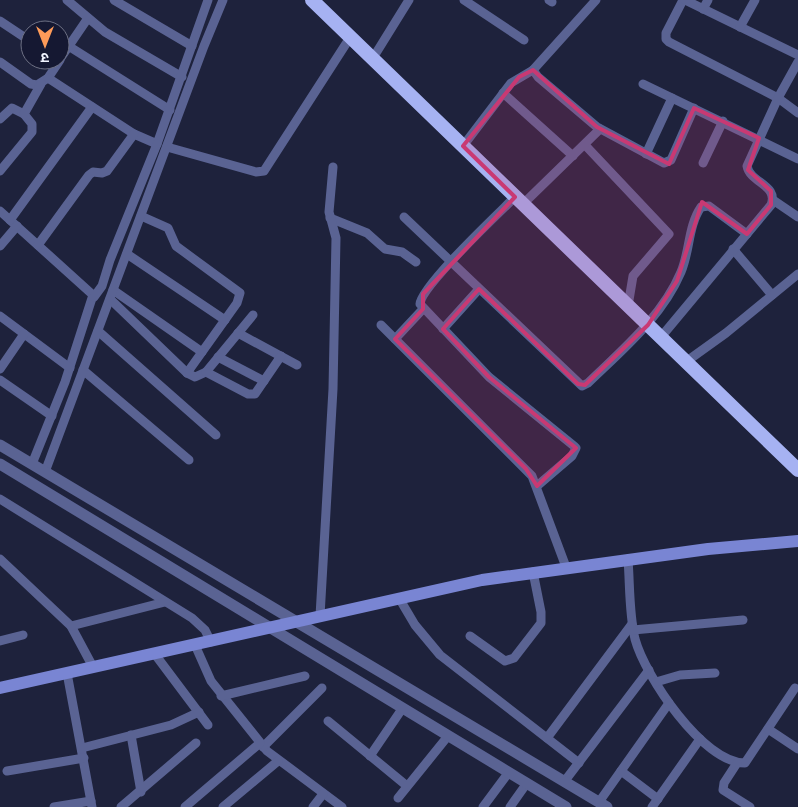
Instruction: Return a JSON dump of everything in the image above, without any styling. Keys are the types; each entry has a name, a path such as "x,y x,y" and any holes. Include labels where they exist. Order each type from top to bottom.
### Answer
{"highway":[{"path":"321,3 373,58 798,470"}],"main road":[{"path":"0,688 482,580 708,548 798,541"}],"street":[{"path":"67,0 105,32 182,77"},
{"path":"114,0 192,46"},
{"path":"32,464 70,368 94,297 102,286 110,260 170,110 208,0"},
{"path":"45,472 204,46 223,0"},
{"path":"373,58 409,0"},
{"path":"464,0 524,40"},
{"path":"463,146 503,93 516,79 533,70 596,0"},
{"path":"798,55 684,0 665,36 668,42 778,98 798,113"},
{"path":"703,9 708,0"},
{"path":"740,27 755,0"},
{"path":"88,18 70,47 170,110"},
{"path":"0,21 20,34"},
{"path":"167,147 256,172 264,171 351,36"},
{"path":"0,62 31,84 44,81 92,106 134,134 157,144"},
{"path":"798,62 778,98 748,161 748,170 771,191 773,200 798,217"},
{"path":"24,114 52,70"},
{"path":"533,70 538,77 600,129 664,163 671,160 694,108"},
{"path":"643,84 759,138 798,159"},
{"path":"503,93 574,156"},
{"path":"646,154 672,98"},
{"path":"0,246 92,106"},
{"path":"0,171 33,130 32,124 24,114 12,108 1,115"},
{"path":"703,163 723,122"},
{"path":"537,486 572,456 576,448 489,377 423,309 420,304 421,297 451,262 519,200 574,156 600,129"},
{"path":"38,245 89,174 93,172 105,173 134,134"},
{"path":"585,144 669,234 633,276 628,306"},
{"path":"320,616 331,450 336,253 336,238 330,218 332,167"},
{"path":"661,337 773,200"},
{"path":"404,217 582,386 588,383 648,325 681,272 691,231 701,207 709,206 747,234"},
{"path":"0,211 91,291 94,297"},
{"path":"141,216 168,228 176,246 239,290 240,297 187,373"},
{"path":"330,218 367,233 385,249 402,252 416,262"},
{"path":"733,249 772,295"},
{"path":"127,254 225,320"},
{"path":"687,361 798,274"},
{"path":"443,329 479,289"},
{"path":"113,290 202,352"},
{"path":"110,299 187,373 198,377 206,372 253,315"},
{"path":"395,339 423,309"},
{"path":"0,316 70,368"},
{"path":"381,325 526,469 537,486 566,567"},
{"path":"98,331 216,435"},
{"path":"238,333 298,365"},
{"path":"0,369 24,334"},
{"path":"206,372 252,394 258,391 281,356"},
{"path":"218,357 264,381"},
{"path":"83,370 189,460"},
{"path":"0,380 52,416"},
{"path":"0,445 603,805 621,771 668,703"},
{"path":"0,464 566,807"},
{"path":"0,499 200,624 211,642"},
{"path":"0,559 71,626 93,667"},
{"path":"628,560 633,627 640,652 648,670 668,703 689,730 700,739 737,762 745,763 795,688"},
{"path":"470,636 505,661 514,658 541,623 541,612 533,572"},
{"path":"399,598 415,625 434,649 579,762"},
{"path":"71,626 165,602"},
{"path":"547,738 633,627 743,620"},
{"path":"0,641 23,635"},
{"path":"195,645 210,682 261,745 278,761 342,807"},
{"path":"154,653 208,725"},
{"path":"564,782 648,670"},
{"path":"54,807 91,804 67,673"},
{"path":"656,682 680,675 715,673"},
{"path":"221,696 305,676"},
{"path":"185,807 261,745 322,688"},
{"path":"370,756 402,709"},
{"path":"82,748 179,723 199,712"},
{"path":"328,721 408,786"},
{"path":"768,729 798,749"},
{"path":"131,735 140,792"},
{"path":"398,798 448,736"},
{"path":"652,807 700,739"},
{"path":"121,807 196,743"},
{"path":"7,770 84,758"},
{"path":"223,807 278,761"},
{"path":"737,762 724,783 723,790 750,807"},
{"path":"621,771 658,799"},
{"path":"483,807 508,772"},
{"path":"510,807 526,783"},
{"path":"313,807 323,794"}],"highlighted area":[{"path":"533,70 597,127 669,164 694,108 759,138 748,170 771,191 771,205 747,234 702,202 677,281 648,325 585,385 578,384 479,289 443,329 489,377 576,448 537,486 526,469 395,339 423,309 423,294 451,262 515,197 463,146 519,77"}]}
